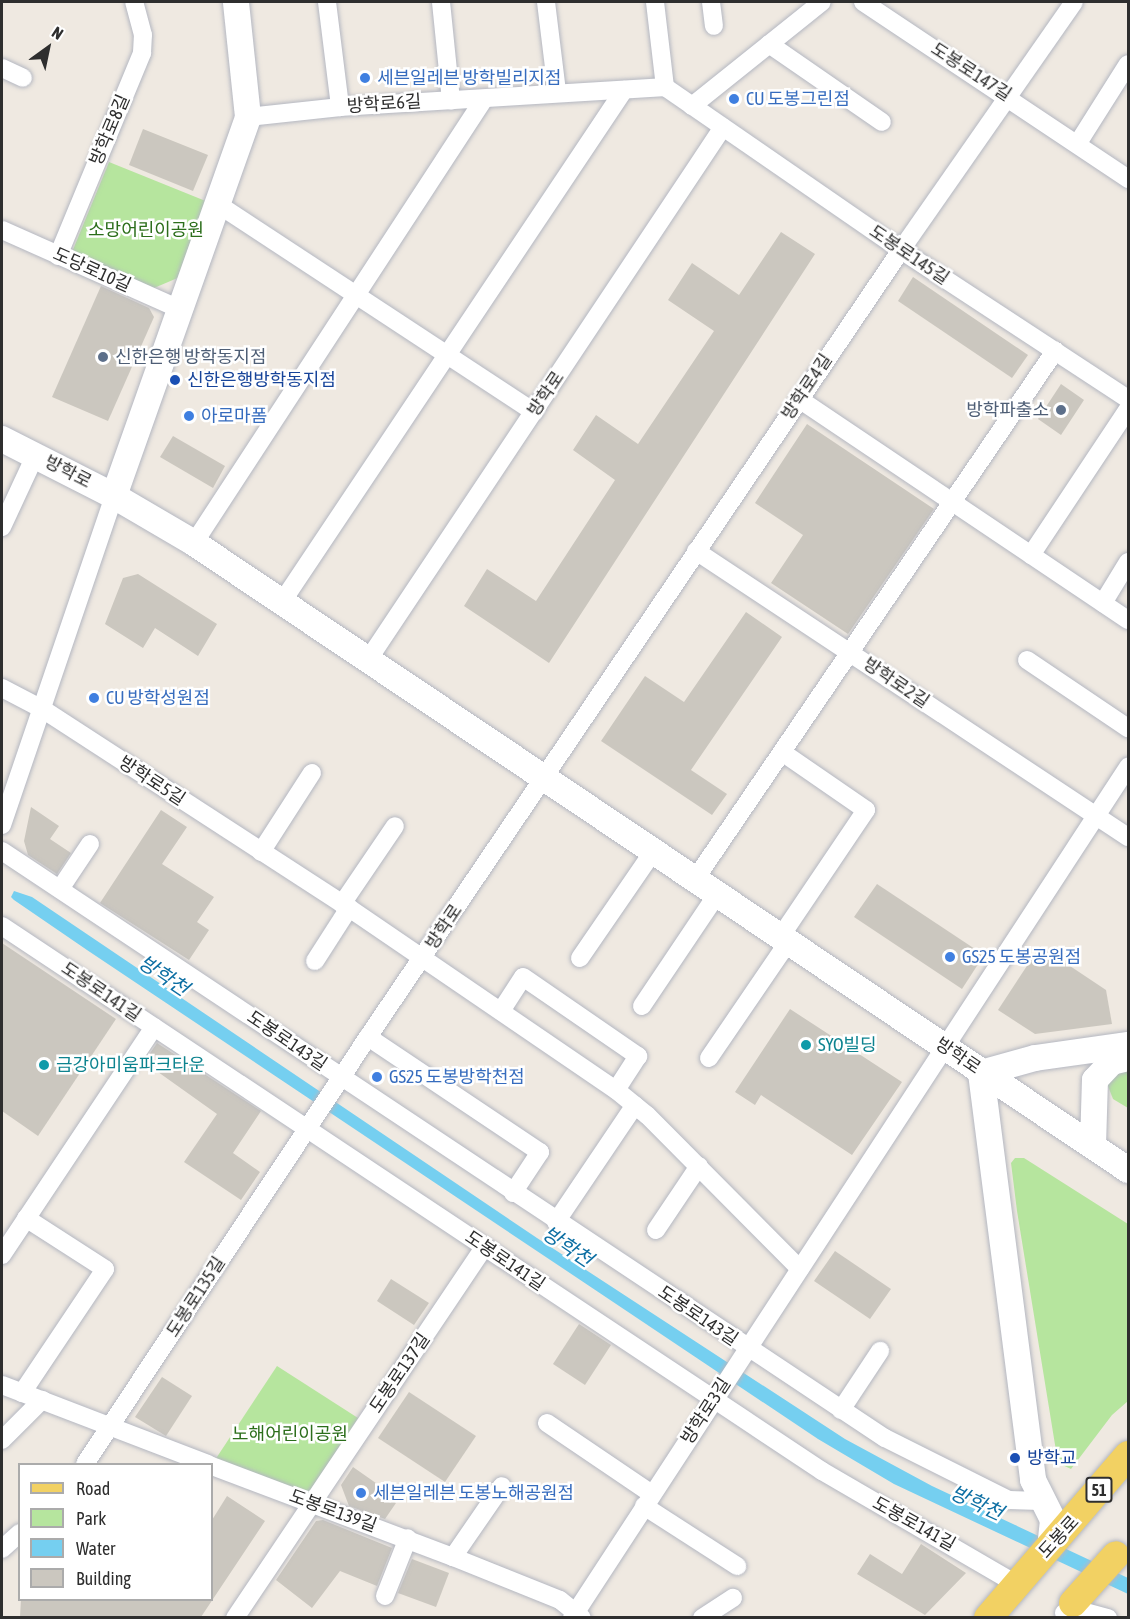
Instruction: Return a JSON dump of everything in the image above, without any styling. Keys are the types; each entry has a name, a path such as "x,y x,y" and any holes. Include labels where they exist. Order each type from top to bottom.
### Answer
{"main road":[{"path":"114,496 182,310 248,117 236,2"},
{"name":"방학로","path":"2,439 114,496 194,543 655,849 981,1073 1128,1170"},
{"path":"1050,1547 1053,1520 1040,1501 1033,1480 981,1073 1035,1058 1128,1046"},
{"path":"1093,1146 1095,1080 1112,1062 1128,1058"},
{"name":"도봉로","path":"988,1617 1128,1455"},
{"path":"1066,1611 1125,1545"}],"street":[{"name":"방학로8길","path":"58,256 142,53 143,34 134,2"},
{"path":"327,2 340,106"},
{"path":"441,2 452,100"},
{"path":"546,2 557,92"},
{"path":"654,2 665,87"},
{"path":"711,2 714,26"},
{"path":"692,106 822,2"},
{"name":"도봉로147길","path":"863,2 1078,143 1125,170"},
{"name":"방학로4길","path":"546,776 901,250 1074,2"},
{"path":"769,44 882,122"},
{"path":"1078,143 1128,64"},
{"path":"2,68 23,78"},
{"name":"방학로6길","path":"248,117 340,106 665,87"},
{"name":"도봉로145길","path":"665,87 901,250 1128,399"},
{"path":"282,602 624,90"},
{"path":"194,543 484,99"},
{"name":"방학로","path":"368,660 723,127"},
{"path":"219,205 358,294 534,412"},
{"name":"도당로10길","path":"2,230 182,310"},
{"path":"696,878 954,503 1055,351"},
{"path":"800,399 1128,620"},
{"path":"1031,555 1128,409"},
{"name":"방학로","path":"2,527 35,456"},
{"path":"2,825 44,710 114,496"},
{"name":"방학로2길","path":"696,551 1128,837"},
{"path":"1102,603 1128,562"},
{"path":"1026,660 1128,728"},
{"name":"방학로5길","path":"2,688 44,710 423,958"},
{"path":"709,1058 866,810 782,752"},
{"path":"946,1048 1128,766"},
{"path":"261,852 312,773"},
{"name":"방학로","path":"341,1078 546,776"},
{"path":"315,961 395,826"},
{"path":"60,889 90,844"},
{"path":"580,958 655,849"},
{"name":"도봉로143길","path":"2,851 841,1410 921,1459 989,1491 1009,1500 1040,1501"},
{"path":"642,1006 718,893"},
{"name":"도봉로141길","path":"2,926 832,1477 1019,1580"},
{"path":"423,958 635,1105 699,1166 800,1269"},
{"path":"501,1011 523,977 561,1003 638,1056 616,1090"},
{"path":"2,1256 154,1027"},
{"path":"368,1037 540,1152 513,1193"},
{"name":"방학로3길","path":"577,1615 712,1399 946,1048"},
{"name":"도봉로135길","path":"86,1463 341,1078"},
{"path":"556,1222 635,1105"},
{"path":"656,1230 699,1166"},
{"path":"22,1393 105,1269 26,1218"},
{"name":"도봉로137길","path":"235,1617 484,1248"},
{"path":"841,1410 880,1351"},
{"name":"도봉로139길","path":"2,1385 205,1463"},
{"path":"2,1440 42,1400"},
{"path":"547,1423 738,1566"},
{"name":"도봉로139길","path":"213,1466 408,1538 577,1615"},
{"path":"453,1557 502,1486"},
{"path":"2,1550 18,1535"},
{"path":"385,1596 408,1538"},
{"path":"702,1617 733,1598"},
{"path":"1066,1611 1108,1617"}],"green space":[{"name":"소망어린이공원","path":"109,162 213,204 187,274 154,288 72,252"},
{"path":"1128,1067 1128,1108 1113,1099 1106,1081 1111,1074"},
{"path":"1015,1158 1024,1158 1128,1224 1128,1401 1112,1415 1071,1469 1058,1463 1017,1211 1011,1163"},
{"name":"노해어린이공원","path":"277,1366 358,1418 307,1496 215,1460"}],"water":[{"path":"14,891 32,897 537,1238 845,1439 932,1486 1128,1578 1128,1594 894,1484 818,1439 87,950 14,900 11,897"}],"building":[{"path":"143,129 208,155 193,191 129,165"},
{"path":"781,232 815,254 549,663 464,606 487,569 536,601 615,480 573,450 596,415 638,444 714,331 668,300 692,263 739,295"},
{"path":"913,277 1028,355 1012,378 898,301"},
{"name":"신한은행 방학동지점","path":"101,286 149,308 154,317 108,421 52,397"},
{"name":"방학파출소","path":"1061,384 1084,400 1061,435 1038,419"},
{"path":"807,424 934,509 848,634 771,583 803,535 755,503"},
{"path":"173,436 225,466 213,488 160,457"},
{"path":"138,574 217,624 198,656 155,628 143,648 105,624 123,578"},
{"path":"746,612 782,637 691,770 727,794 712,815 601,741 645,676 684,702"},
{"path":"31,807 59,826 50,839 71,853 57,874 28,855 24,841"},
{"path":"161,810 187,827 162,864 214,897 197,922 209,930 189,960 100,903"},
{"path":"877,884 984,955 962,989 854,917"},
{"name":"금강아미움파크타운","path":"2,943 116,1019 38,1136 2,1111"},
{"path":"1040,946 1106,990 1112,1024 1035,1034 998,1010"},
{"name":"SYO빌딩","path":"790,1009 902,1082 852,1155 761,1095 755,1105 735,1092"},
{"path":"157,1043 261,1111 233,1153 260,1172 241,1200 184,1162 217,1114 144,1062"},
{"path":"835,1251 891,1289 870,1319 814,1281"},
{"path":"391,1279 429,1303 414,1325 377,1301"},
{"path":"579,1324 611,1345 585,1385 553,1364"},
{"path":"162,1377 192,1396 166,1436 135,1417"},
{"path":"409,1392 476,1436 445,1482 378,1438"},
{"path":"353,1467 383,1488 380,1493 396,1503 385,1519 349,1506 341,1485"},
{"path":"227,1496 265,1521 213,1599 213,1518"},
{"path":"323,1520 392,1548 377,1586 340,1571 312,1608 276,1580 316,1521"},
{"path":"921,1544 966,1573 925,1615 857,1574 870,1554 902,1574"},
{"path":"412,1559 449,1573 436,1607 398,1593"},
{"path":"21,1601 212,1601 201,1617 20,1617"}],"place":[{"name":"세븐일레븐 방학빌리지점","path":"365,78"},
{"name":"CU 도봉그린점","path":"734,99"},
{"name":"신한은행 방학동지점","path":"103,357"},
{"name":"신한은행방학동지점","path":"175,380"},
{"name":"방학파출소","path":"1061,410"},
{"name":"아로마폼","path":"189,416"},
{"name":"CU 방학성원점","path":"94,698"},
{"name":"GS25 도봉공원점","path":"950,957"},
{"name":"SYO빌딩","path":"806,1045"},
{"name":"금강아미움파크타운","path":"44,1065"},
{"name":"GS25 도봉방학천점","path":"377,1077"},
{"name":"방학교","path":"1015,1458"},
{"name":"세븐일레븐 도봉노해공원점","path":"361,1493"}],"water label":[{"name":"방학천","path":"164,975"},
{"name":"방학천","path":"568,1246"},
{"name":"방학천","path":"977,1502"}]}
